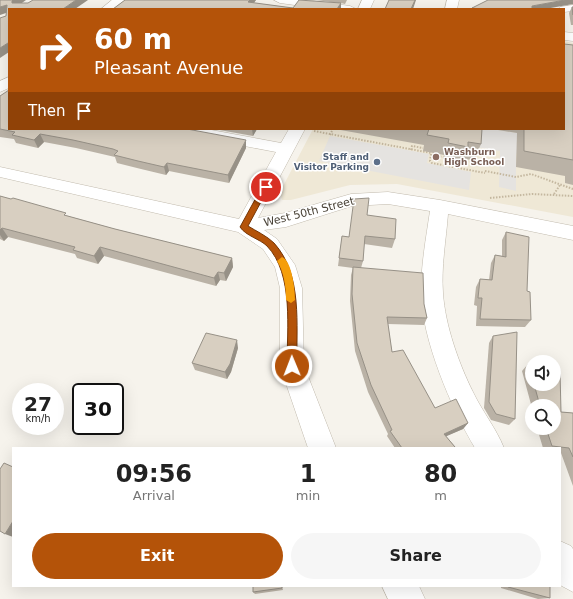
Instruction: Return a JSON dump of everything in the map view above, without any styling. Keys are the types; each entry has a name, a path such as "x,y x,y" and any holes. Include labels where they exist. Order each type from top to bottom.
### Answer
{"street":[{"path":"108,8 120,0"},
{"path":"284,0 343,8"},
{"path":"0,88 8,82"},
{"path":"186,130 286,149"},
{"path":"303,130 286,149 244,227 270,244 285,265 290,288 292,366 322,447"},
{"name":"West 50th Street","path":"0,172 244,227 286,220 352,200 388,198 440,206 573,236"},
{"path":"440,206 432,275 432,293 435,309 444,349 452,375 475,425 489,447"},
{"path":"561,558 573,576"},
{"path":"399,587 408,599"}],"path":[{"path":"303,130 443,157"},
{"path":"330,134 332,130"},
{"path":"411,150 412,146 424,148"},
{"path":"431,155 430,161 432,162 516,177 531,174 573,189"},
{"path":"554,194 560,185"},
{"path":"488,202 489,199 505,196 554,194 573,196"}],"shaded area":[{"name":"Washburn High School","path":"565,41 573,43 573,217 397,184 350,185 291,200 282,200 280,192 312,130 565,130"},
{"path":"478,130 498,130 542,137 516,154 516,191 499,187 500,151 476,147"},
{"name":"Staff and Visitor Parking","path":"330,136 429,154 427,163 471,172 469,190 319,161"}],"building":[{"path":"0,0 13,0 12,3 28,3 33,0 76,0 64,8 8,8 8,43 0,48 0,18 6,16 7,5 0,7"},
{"path":"125,0 250,0 248,2 293,8 114,8"},
{"path":"299,0 341,3 338,8 293,8"},
{"path":"389,0 415,0 411,8 385,8"},
{"path":"488,0 565,0 532,6 532,8 472,8"},
{"path":"565,44 573,45 573,160 524,151 524,130 565,130"},
{"path":"8,91 8,130 192,130 246,140 228,175 167,163 164,167 114,155 118,151 113,149 73,140 40,134 34,140 12,135 15,132 0,129 0,96"},
{"path":"429,130 482,130 481,144 468,142 468,147 448,143 449,139 427,135"},
{"path":"0,196 11,199 13,198 66,213 64,215 115,229 232,258 224,273 218,272 214,278 100,247 94,256 73,250 75,247 2,228 0,230"},
{"path":"369,198 367,215 396,219 395,239 365,236 363,261 339,258 342,236 349,237 354,199"},
{"path":"506,232 529,237 527,291 530,292 531,320 480,319 482,298 478,298 480,279 492,280 495,255 506,257"},
{"path":"353,267 423,273 424,304 427,318 387,317 392,352 403,350 435,408 456,399 468,423 444,434 455,447 401,447 390,431 392,430 371,385 357,343 352,294"},
{"path":"517,332 515,419 496,414 489,402 493,336"},
{"path":"206,333 237,340 230,364 225,372 192,363"},
{"path":"536,391 560,391 561,399 538,399"},
{"path":"561,412 573,413 573,457 569,448 552,446 548,435 561,435"},
{"path":"4,463 12,467 12,523 5,534 0,531 0,469"},
{"path":"253,587 282,587 282,588 253,592"},
{"path":"508,587 550,587 550,598"}],"slow traffic":[{"path":"282,261 285,265 291,300"}],"place":[{"name":"Washburn High School","path":"436,157"},
{"name":"Staff and Visitor Parking","path":"377,162"}],"route":[{"path":"266,187 244,227 270,244 285,265 290,288 292,366"}]}
